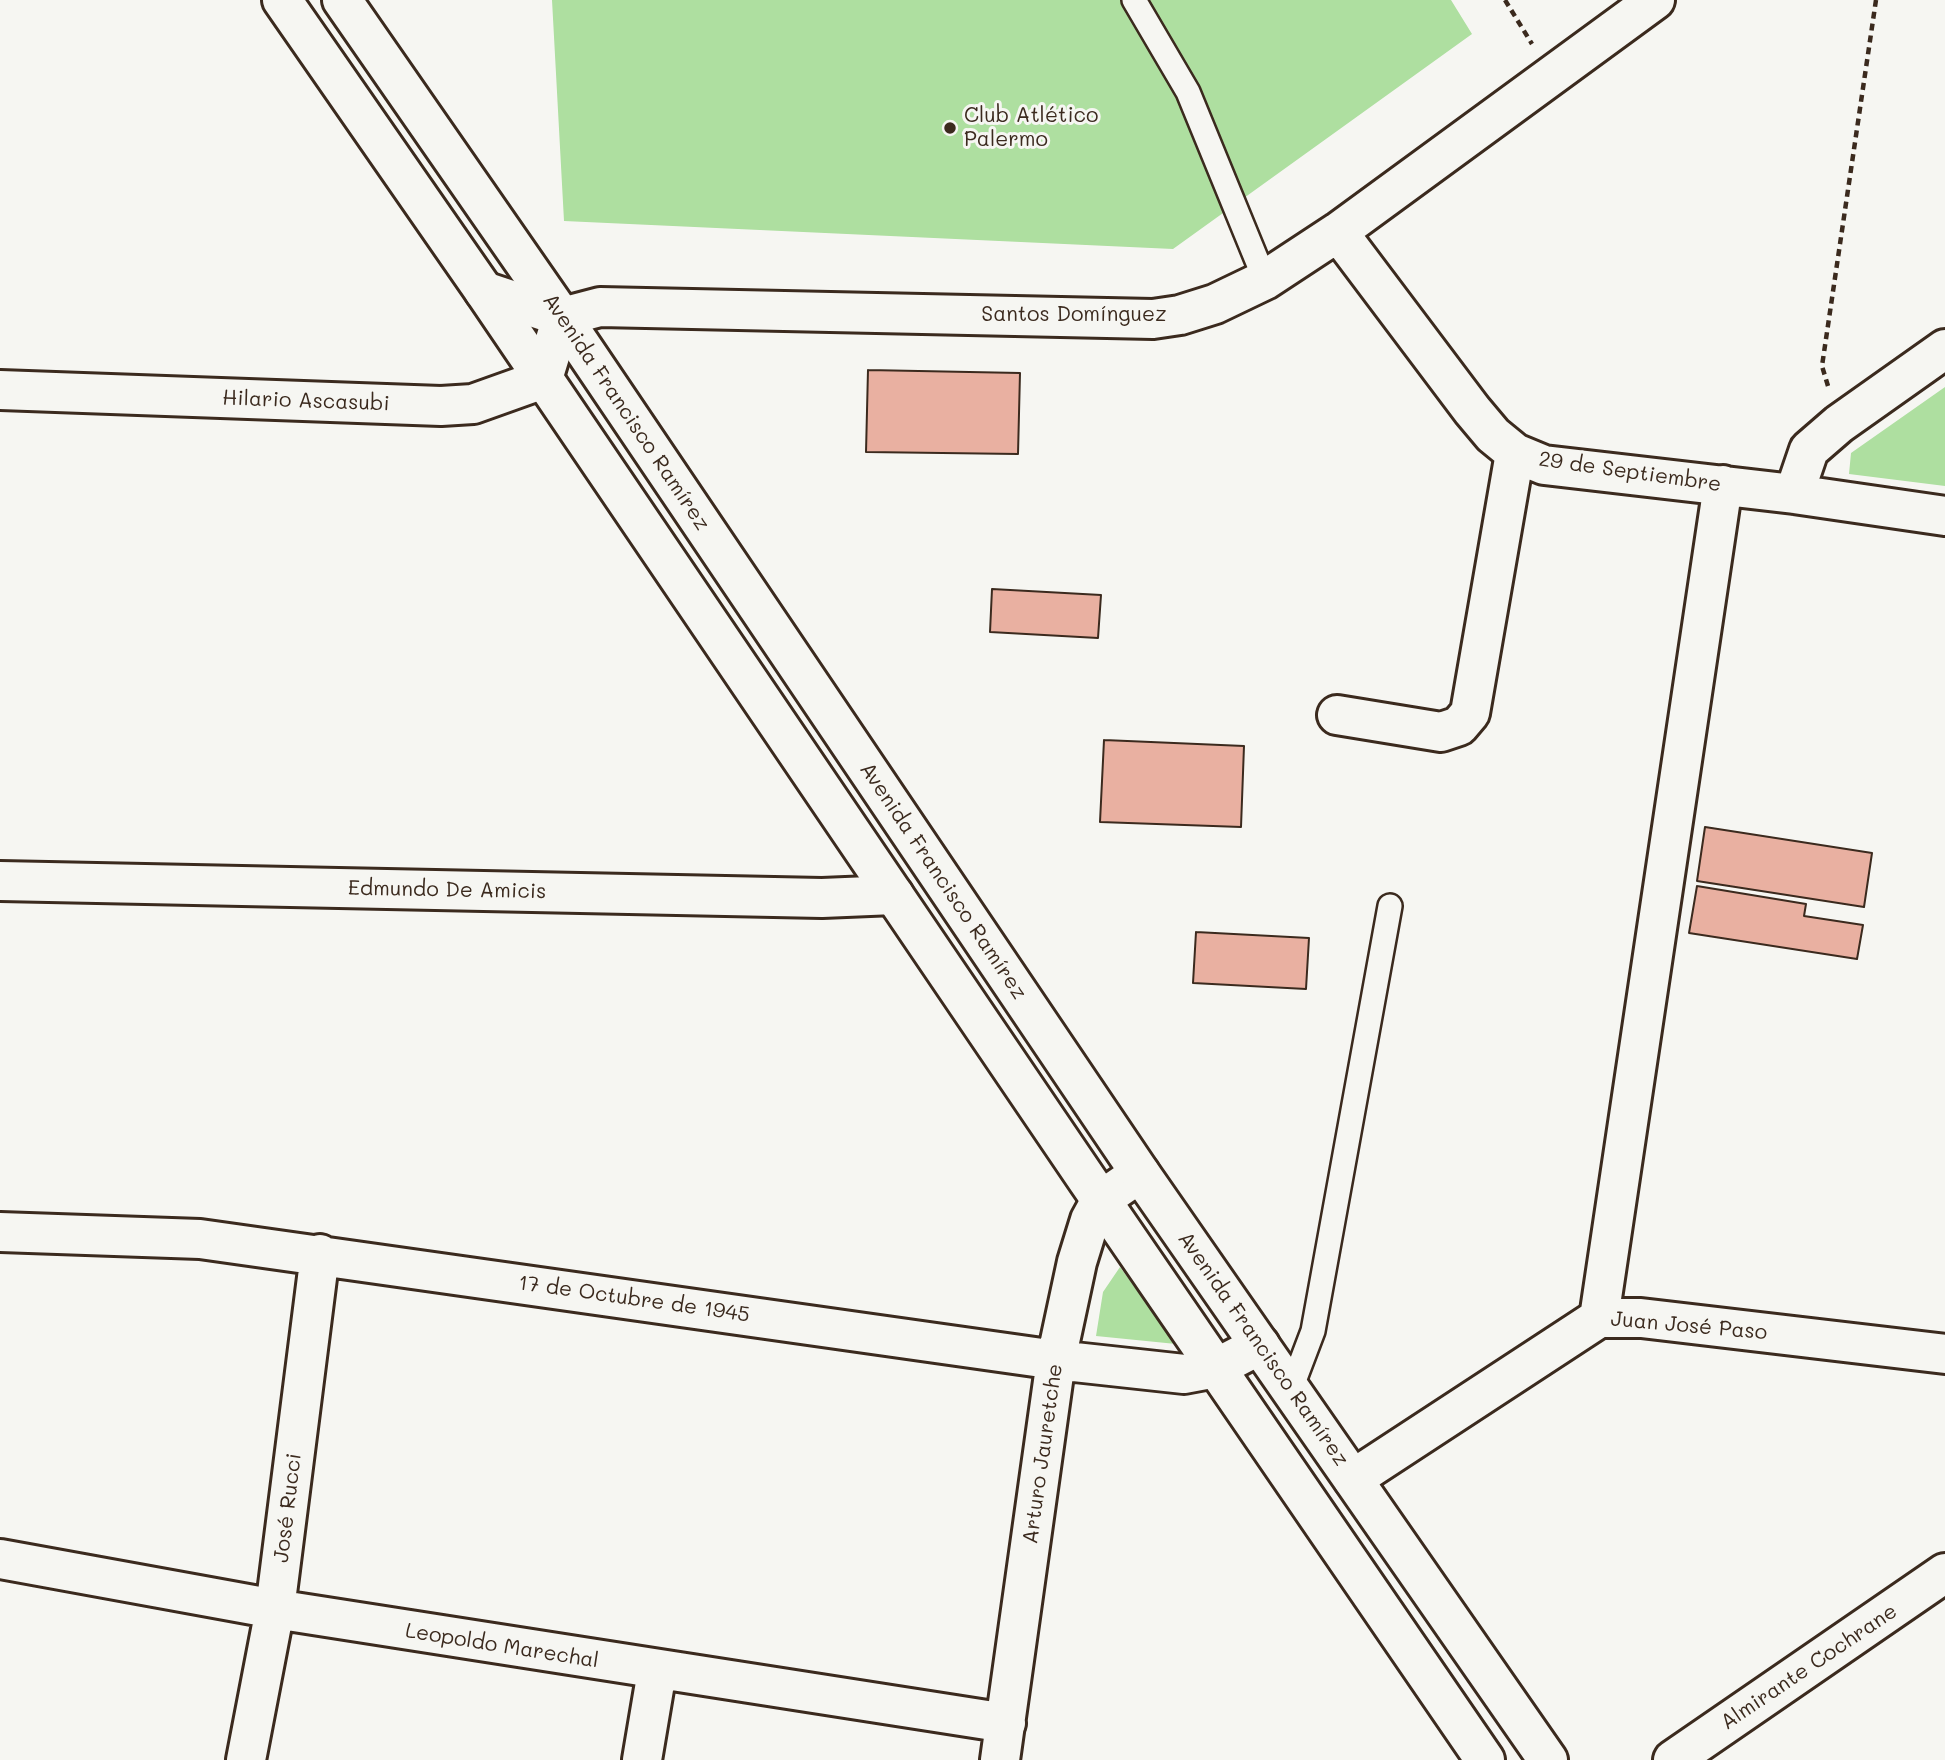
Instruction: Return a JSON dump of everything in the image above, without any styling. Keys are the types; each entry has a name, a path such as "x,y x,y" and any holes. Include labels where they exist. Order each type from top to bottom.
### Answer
{"street":[{"path":"282,0 484,291 1485,1760"},
{"name":"Avenida Francisco Ramírez","path":"342,0 562,317 1140,1173 1548,1760"},
{"name":"Santos Domínguez","path":"562,317 600,307 1153,319 1215,304 1265,280 1338,232 1655,0"},
{"name":"29 de Septiembre","path":"1338,232 1472,411 1493,435 1515,453 1544,465 1794,494 1945,516"},
{"path":"484,291 562,317 543,379"},
{"path":"1794,494 1808,450 1839,424 1945,349"},
{"name":"Hilario Ascasubi","path":"0,390 441,406 473,404 543,379"},
{"path":"1337,715 1441,732 1459,726 1470,713 1515,453"},
{"path":"1599,1318 1723,485"},
{"name":"Edmundo De Amicis","path":"0,881 808,897 894,895"},
{"path":"1101,1200 1140,1173"},
{"name":"Arturo Jauretche","path":"1000,1760 1056,1360 1077,1262 1090,1220 1101,1200"},
{"name":"17 de Octubre de 1945","path":"0,1232 200,1239 1056,1360 1184,1374 1216,1368 1260,1345"},
{"name":"José Rucci","path":"246,1760 275,1609 320,1254"},
{"name":"Juan José Paso","path":"1353,1479 1599,1318 1641,1318 1945,1354"},
{"name":"Leopoldo Marechal","path":"0,1559 275,1609 657,1671 1006,1723"},
{"name":"Almirante Cochrane","path":"1673,1760 1945,1573"},
{"path":"642,1760 657,1671"}],"lane":[{"path":"1134,0 1188,92 1265,280"},
{"path":"1291,1389 1313,1331 1390,906"}],"path":[{"path":"1505,0 1552,76"},
{"path":"1839,424 1822,366 1876,0"}],"green space":[{"name":"Club Atlético Palermo","path":"552,0 1451,0 1472,34 1173,249 564,221"},
{"path":"1945,387 1945,486 1849,474 1851,453"},
{"path":"1120,1267 1176,1344 1096,1336 1103,1292"}],"building":[{"path":"868,370 1020,373 1018,454 866,452"},
{"path":"992,589 1101,595 1098,638 990,632"},
{"path":"1104,740 1244,746 1241,827 1100,822"},
{"path":"1705,827 1872,853 1864,907 1697,881"},
{"path":"1697,886 1806,904 1804,916 1863,925 1857,959 1689,933"},
{"path":"1196,932 1309,938 1306,989 1193,983"}],"place":[{"name":"Club Atlético Palermo","path":"950,128"}]}
